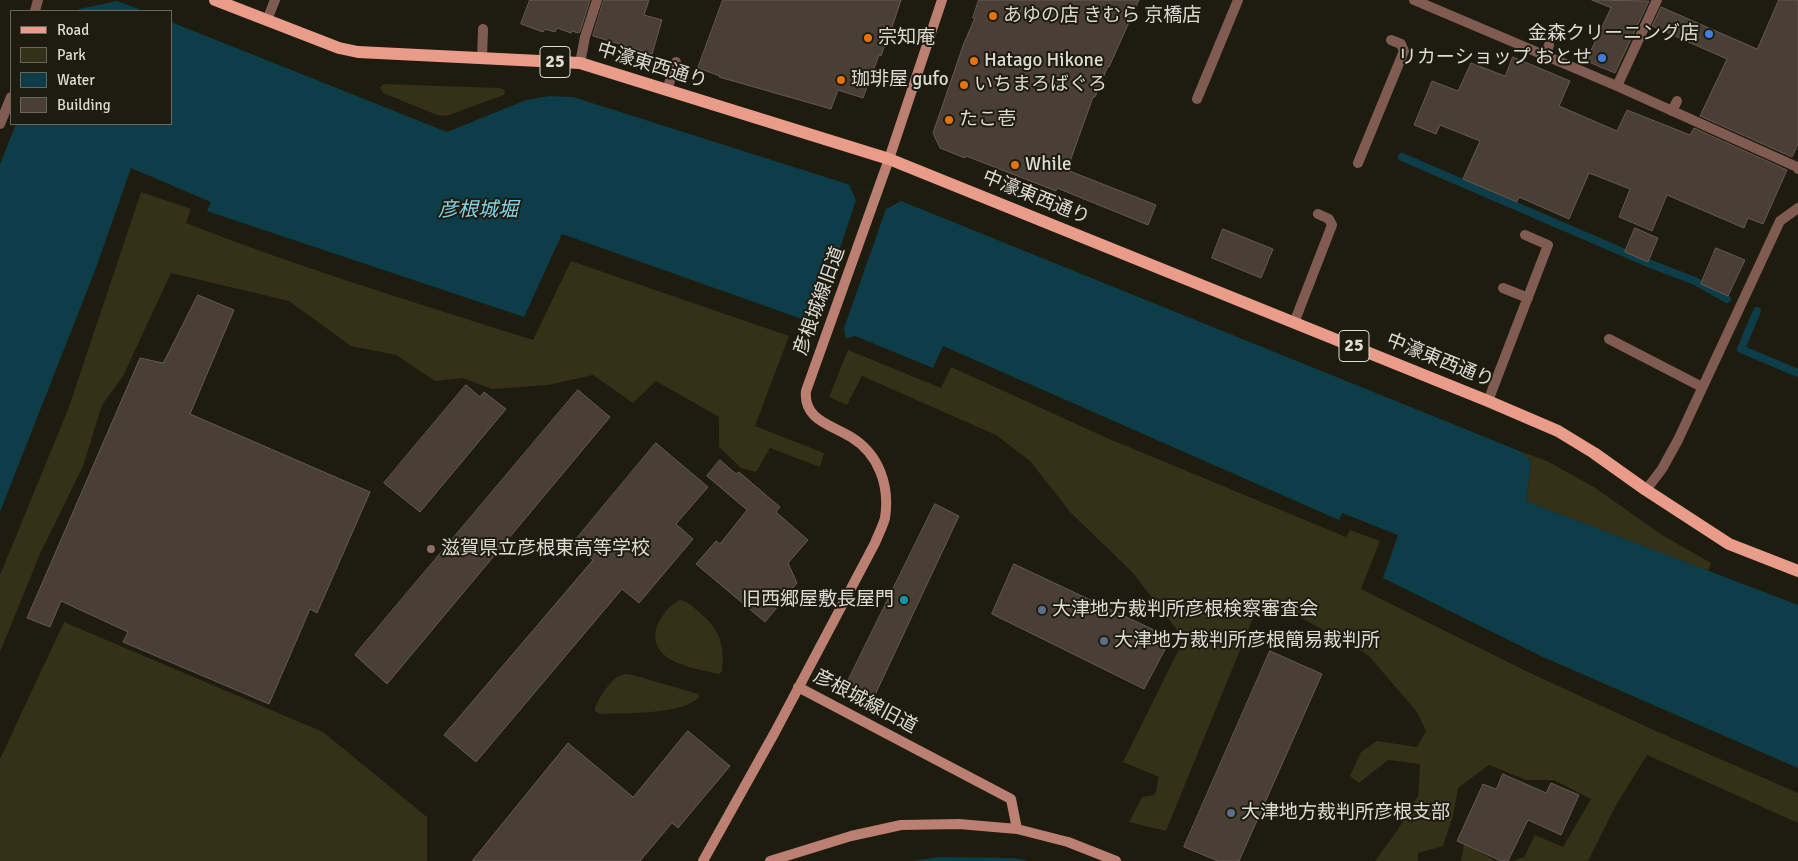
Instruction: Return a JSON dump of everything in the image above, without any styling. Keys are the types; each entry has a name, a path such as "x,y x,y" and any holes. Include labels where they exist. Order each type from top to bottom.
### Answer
{"main road":[{"name":"中濠東西通り","path":"215,0 339,48 358,52 580,63 889,159 1294,322 1558,431 1594,452 1646,490 1729,544 1798,571"}],"street":[{"path":"267,20 275,0"},
{"path":"580,63 585,37 597,0"},
{"name":"彦根城線旧道","path":"942,0 889,159 806,392 807,406 813,416 822,423 851,437 867,450 878,464 884,482 886,499 884,520 875,543 798,687 1011,799 1016,829"},
{"path":"1198,99 1238,0"},
{"path":"1414,0 1617,86 1798,169"},
{"path":"1617,86 1657,0"},
{"path":"482,59 484,29"},
{"path":"1358,163 1404,51 1401,44 1390,40"},
{"path":"1545,56 1549,45"},
{"path":"667,90 676,62"},
{"path":"0,124 10,99"},
{"path":"1672,111 1677,100"},
{"path":"1646,490 1662,469 1780,221 1798,208"},
{"path":"1294,322 1332,225 1329,219 1318,214"},
{"path":"1488,401 1548,245 1525,234"},
{"path":"1503,288 1528,298"},
{"path":"1609,339 1702,387"},
{"path":"703,861 798,687"},
{"path":"770,861 851,836 901,825 959,824 1016,829 1068,842 1116,861"}],"green space":[{"path":"383,84 500,88 505,90 504,95 446,116 437,115 383,93 380,88"},
{"path":"141,192 191,209 186,223 272,255 533,340 571,261 789,336 755,426 824,453 820,467 770,448 756,472 741,468 719,447 719,417 656,381 633,403 593,375 548,385 492,389 463,378 435,381 396,355 351,346 289,301 171,273 123,376 102,405 83,466 40,554 0,652 0,575 69,407"},
{"path":"848,350 941,388 951,367 1107,438 1346,537 1350,530 1380,541 1361,589 1528,672 1798,793 1798,823 1647,755 1615,807 1588,861 1513,861 1524,857 1535,835 1563,847 1591,799 1554,780 1526,780 1489,765 1458,788 1453,816 1443,846 1418,853 1418,861 1375,861 1397,831 1418,796 1420,764 1388,760 1359,783 1350,776 1361,752 1377,741 1417,747 1426,731 1417,712 1368,655 1278,605 1258,606 1166,831 1129,822 1142,797 1155,795 1159,777 1123,762 1184,639 1133,573 1071,513 1030,461 996,435 862,376 847,405 829,397"},
{"path":"1522,452 1547,461 1594,487 1662,535 1711,563 1708,571 1526,501 1531,462"},
{"path":"679,600 685,601 692,606 712,625 720,638 723,653 722,672 718,674 674,661 665,656 658,648 655,638 658,623 669,608"},
{"path":"64,622 323,732 427,817 427,861 0,861 0,759"},
{"path":"625,674 698,694 699,697 691,703 667,710 600,714 595,711 597,703 607,688 617,677"},
{"path":"1464,844 1496,861 1461,861"}],"water":[{"path":"117,1 141,10 78,10"},
{"name":"彦根城堀","path":"172,22 447,132 526,100 549,96 573,97 901,201 1522,452 1531,462 1526,501 1798,605 1798,768 1543,657 1383,578 1398,535 1342,513 1339,520 943,346 933,368 855,336 844,339 804,324 802,319 562,234 524,317 207,211 211,202 131,168 96,268 0,512 0,164 16,125 172,125"},
{"path":"939,857 1015,858 1028,861 913,861"}],"pier":[{"path":"849,185 901,201 886,209 844,328 846,341 806,328 817,318 856,200"}],"building":[{"path":"530,0 590,0 580,32 572,31 571,33 557,28 555,32 545,29 543,32 521,24"},
{"path":"604,0 649,0 644,15 662,20 652,54 593,36"},
{"path":"723,0 901,0 881,56 879,55 863,98 838,90 831,109 719,77 698,68"},
{"path":"979,0 1139,0 1095,97 1093,97 1067,170 1156,205 1148,225 1057,188 1056,191 966,156 965,158 940,148 933,133 964,43 975,18 973,18"},
{"path":"1592,0 1649,1 1615,73 1586,61 1611,8"},
{"path":"1779,0 1798,0 1798,144 1792,157 1700,116 1727,59 1652,26 1661,7 1757,49"},
{"path":"1513,57 1570,81 1559,106 1617,131 1627,110 1690,135 1694,128 1787,170 1763,224 1748,218 1744,228 1667,195 1652,231 1619,217 1630,189 1589,173 1569,219 1519,197 1517,202 1463,179 1480,141 1440,125 1436,134 1414,125 1432,81 1458,91 1471,63 1505,76"},
{"path":"1635,228 1658,238 1648,262 1625,252"},
{"path":"1223,229 1273,249 1261,278 1212,258"},
{"path":"1716,248 1745,260 1728,296 1701,284"},
{"path":"198,295 234,310 190,414 370,492 317,613 310,609 269,704 123,642 128,632 61,601 50,627 27,618 140,358 163,363"},
{"path":"466,385 480,397 484,392 506,409 420,512 384,483"},
{"path":"578,390 610,417 387,684 355,655"},
{"path":"656,443 708,487 676,524 693,539 639,603 622,589 476,762 444,735 593,560 573,543"},
{"path":"720,460 736,474 739,472 780,507 776,512 808,540 788,563 797,583 765,622 696,564 716,541 720,544 747,510 707,476"},
{"name":"旧西郷屋敷長屋門","path":"935,504 959,516 874,697 846,685"},
{"path":"1014,564 1171,638 1144,689 992,614"},
{"path":"1270,651 1322,674 1239,861 1218,861 1184,847"},
{"path":"688,731 730,766 678,828 672,823 640,861 472,861 568,743 633,797"},
{"path":"1503,774 1546,793 1551,783 1579,795 1561,835 1528,820 1508,861 1501,861 1457,841 1483,784 1496,789"}],"waterway":[{"path":"1402,157 1648,263 1695,281 1727,299"},
{"path":"1757,311 1741,349 1798,373"}],"place":[{"name":"あゆの店 きむら 京橋店","path":"993,16"},
{"name":"金森クリーニング店","path":"1709,34"},
{"name":"宗知庵","path":"868,38"},
{"name":"リカーショップ おとせ","path":"1602,58"},
{"name":"Hatago Hikone","path":"974,61"},
{"name":"珈琲屋 gufo","path":"841,80"},
{"name":"いちまろばぐろ","path":"964,85"},
{"name":"たこ壱","path":"949,120"},
{"name":"While","path":"1015,165"},
{"name":"滋賀県立彦根東高等学校","path":"431,549"},
{"name":"旧西郷屋敷長屋門","path":"904,600"},
{"name":"大津地方裁判所彦根検察審査会","path":"1042,610"},
{"name":"大津地方裁判所彦根簡易裁判所","path":"1104,641"},
{"name":"大津地方裁判所彦根支部","path":"1231,813"}]}
